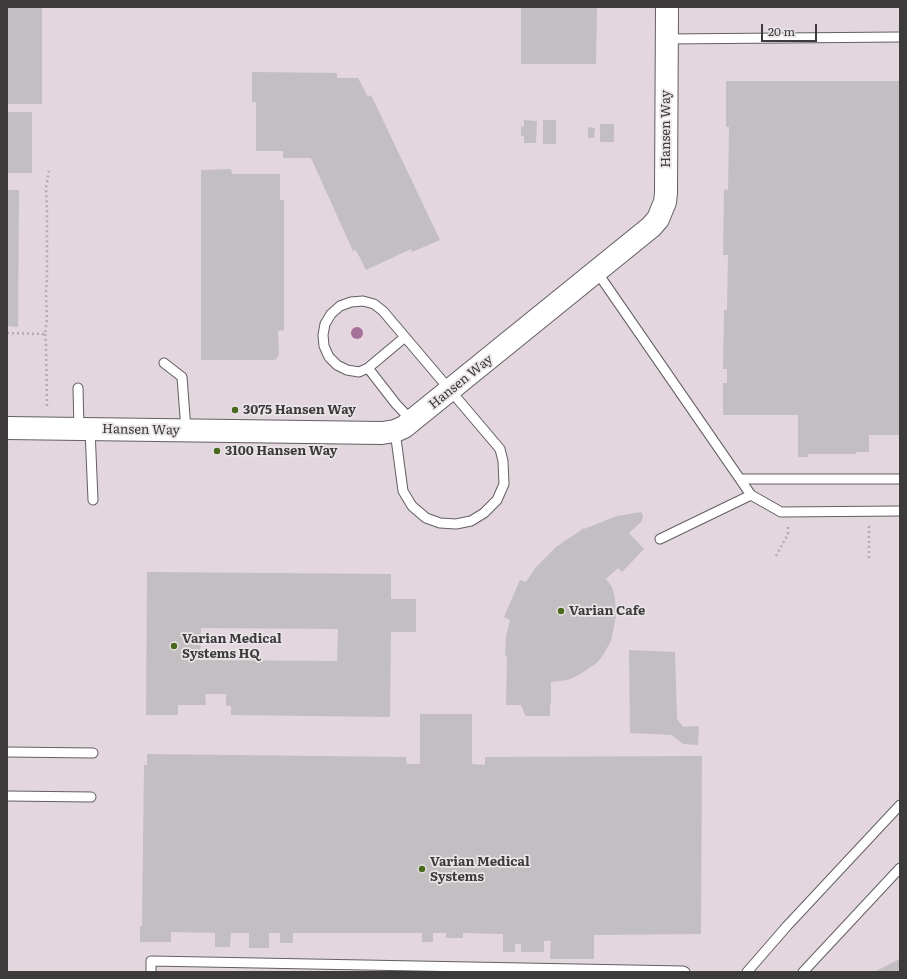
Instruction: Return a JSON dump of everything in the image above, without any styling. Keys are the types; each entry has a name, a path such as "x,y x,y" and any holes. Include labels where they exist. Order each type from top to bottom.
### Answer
{"street":[{"name":"Hansen Way","path":"7,428 382,433 404,426 597,272 651,227 658,219 665,202 667,7"}],"lane":[{"path":"667,39 900,37"},
{"path":"597,272 750,495 781,512 900,511"},
{"path":"368,368 396,404 404,426 403,491 412,506 426,518 440,523 456,524 471,521 484,514 497,500 504,484 503,461 500,449 383,311 374,304 362,301 351,302 340,306 332,314 326,324 323,335 324,346 329,357 337,365 347,370 359,372 368,368 405,337"},
{"path":"164,363 182,377 186,430"},
{"path":"78,388 93,500"},
{"path":"740,479 900,479"},
{"path":"660,539 750,495"},
{"path":"7,752 92,753"},
{"path":"7,796 91,797"},
{"path":"747,972 787,926 900,805"},
{"path":"803,972 900,868"},
{"path":"151,972 151,961 685,972"}],"path":[{"path":"47,408 45,334 48,319 46,292 46,188 49,171"},
{"path":"7,333 45,334"},
{"path":"776,556 788,534 788,524"},
{"path":"869,558 870,525"}],"shaded area":[{"path":"7,7 900,7 900,972 7,972"}],"building":[{"path":"7,7 42,7 42,104 7,104"},
{"path":"521,7 597,7 596,64 521,64"},
{"path":"252,72 337,73 337,78 358,78 368,97 371,95 440,240 412,252 411,249 366,270 356,250 353,251 311,158 283,158 283,151 256,151 256,102 252,102"},
{"path":"726,81 900,81 900,435 869,435 869,452 856,452 856,454 808,454 808,457 798,457 798,415 723,415 723,383 727,383 727,369 723,369 724,310 727,310 728,255 723,255 724,189 728,190 729,127 726,127"},
{"path":"7,112 32,112 32,173 7,173"},
{"path":"524,120 537,121 536,143 524,143 524,136 521,136 521,126 524,127"},
{"path":"543,120 556,120 556,144 543,144"},
{"path":"600,124 614,124 614,142 600,142"},
{"path":"588,127 595,128 594,138 588,138"},
{"path":"231,169 232,174 280,174 280,200 284,200 284,330 278,331 279,354 275,360 201,360 201,170"},
{"path":"7,190 19,190 18,327 7,326"},
{"name":"Varian Cafe","path":"641,512 643,515 642,521 629,533 644,549 622,572 618,568 606,579 612,587 615,598 616,616 611,641 603,655 598,662 582,673 568,680 551,682 550,716 527,716 525,715 521,705 506,705 507,657 505,656 506,637 510,620 504,617 520,580 526,582 536,567 556,547 584,528 617,516"},
{"name":"Varian Medical Systems HQ","path":"147,572 391,574 391,599 416,599 416,632 391,632 390,717 231,715 231,706 226,706 226,694 205,694 206,705 178,705 178,715 146,715","holes":["201,628 338,629 337,661 200,660"]},
{"path":"629,650 675,652 677,719 683,727 699,726 698,745 683,744 672,735 630,733"},
{"name":"Varian Medical Systems","path":"420,714 472,714 472,764 485,765 485,757 702,756 701,934 594,935 594,959 550,959 551,941 544,941 544,952 521,952 521,944 515,944 515,952 503,952 503,934 463,933 463,938 446,938 446,933 433,933 433,942 422,942 422,933 293,933 293,943 280,943 280,933 269,933 269,948 249,948 249,933 231,933 230,947 215,947 215,933 171,932 171,942 140,942 140,926 142,926 144,765 147,765 147,754 406,757 407,764 420,764"},
{"path":"900,959 900,972 874,972"}],"place":[{"name":"3075 Hansen Way","path":"235,410"},
{"name":"3100 Hansen Way","path":"217,451"},
{"name":"Varian Cafe","path":"561,611"},
{"name":"Varian Medical Systems HQ","path":"174,646"},
{"name":"Varian Medical Systems","path":"422,869"}]}
